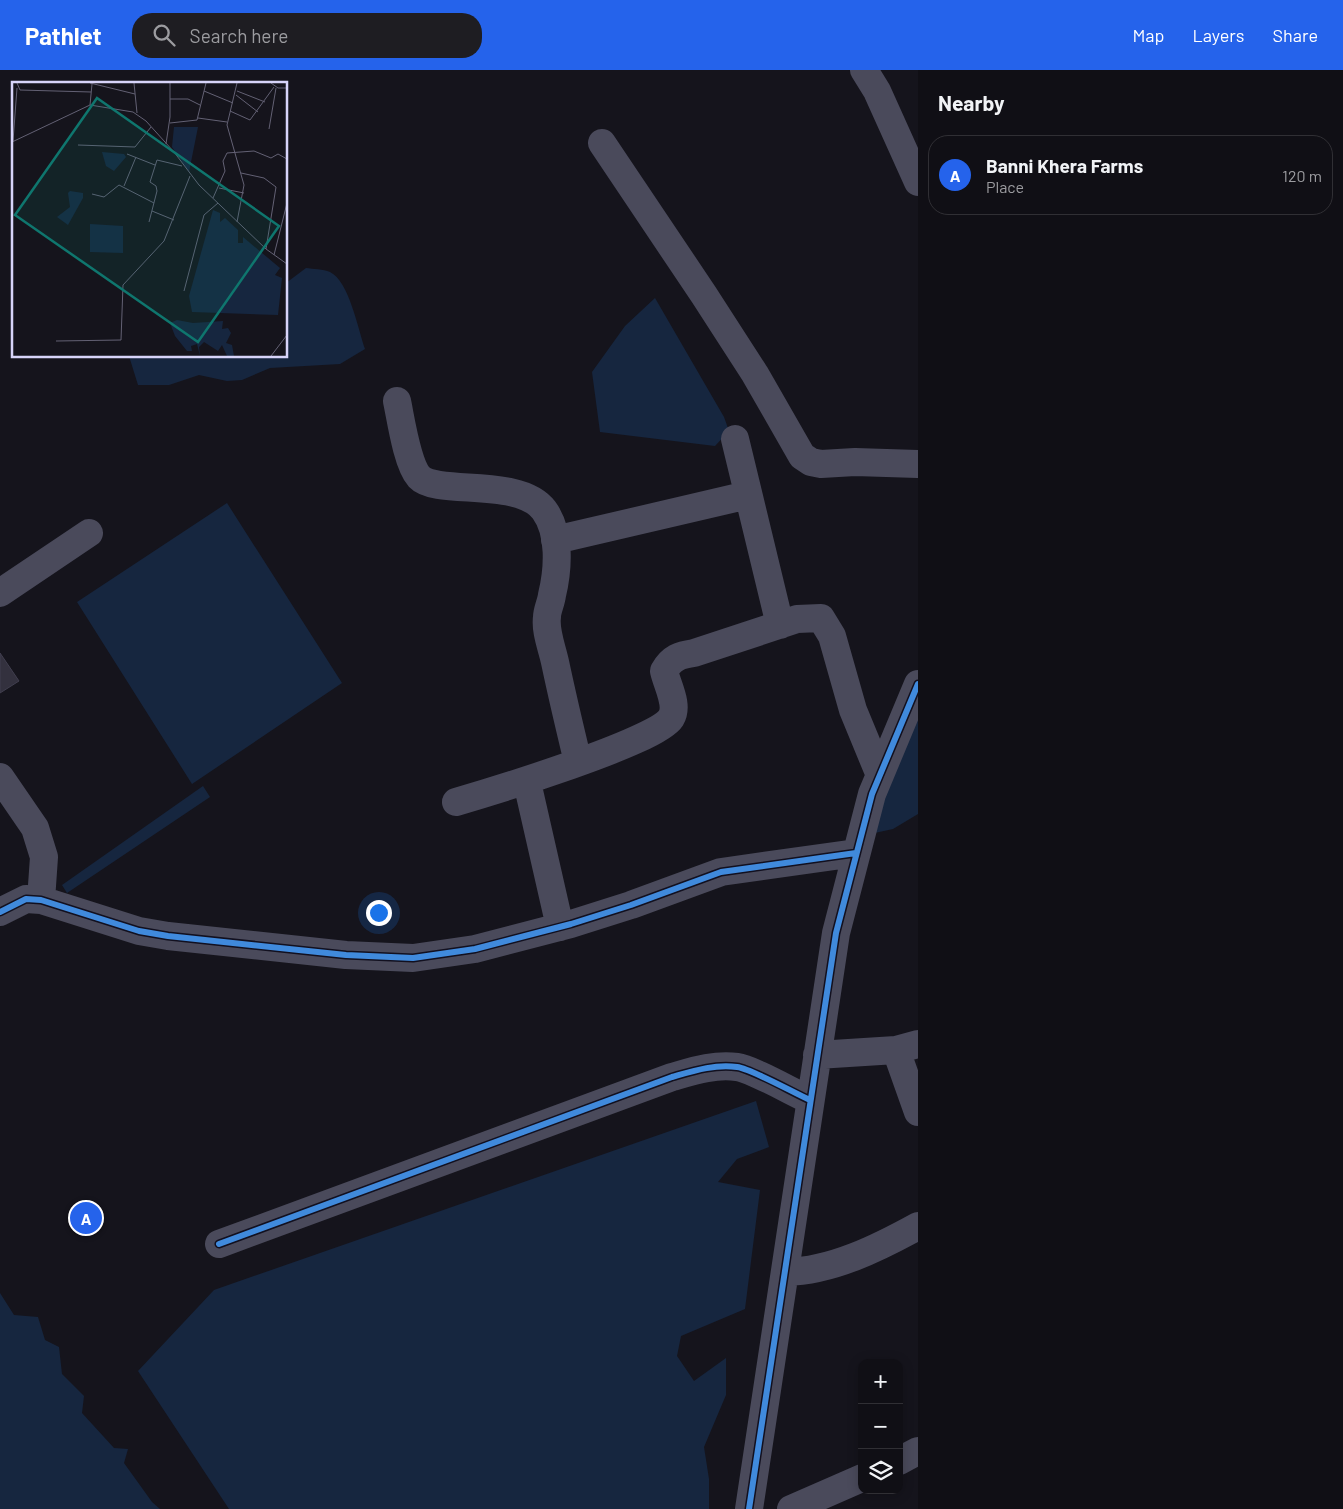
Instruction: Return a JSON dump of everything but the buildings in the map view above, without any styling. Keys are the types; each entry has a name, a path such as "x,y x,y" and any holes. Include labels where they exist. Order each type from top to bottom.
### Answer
{"street":[{"path":"864,70 877,91 918,182"},
{"path":"602,143 755,374 802,456 811,462 821,464 855,462 918,464"},
{"path":"397,401 409,452 419,477 427,482 474,486 532,499 544,510 555,540 556,568 547,618 578,762"},
{"path":"735,439 780,625"},
{"path":"555,540 748,495"},
{"path":"0,592 89,533"},
{"path":"456,802 527,782 650,733 671,719 674,711 674,701 664,671 669,662 682,654 694,653 811,617 821,618 826,623 832,636 854,710 878,773"},
{"path":"748,1509 786,1272 836,933 878,773 918,684"},
{"path":"0,778 35,828 44,857 41,900"},
{"path":"527,782 560,927"},
{"path":"0,912 26,900 41,900 139,931 168,936 346,955 433,956 475,949 560,927 631,905 721,872 856,853"},
{"path":"817,1055 907,1047 918,1112"},
{"path":"219,1244 672,1077 699,1069 719,1066 739,1067 810,1100"},
{"path":"786,1272 819,1268 853,1256 918,1226"},
{"path":"903,1459 918,1452"},
{"path":"791,1509 858,1480"}],"water":[{"path":"306,268 330,272 337,277 348,295 365,349 340,364 270,368 242,380 227,381 199,375 169,385 138,385 130,358 288,358 288,282"},
{"path":"655,298 724,417 729,431 715,446 600,432 592,372 625,326"},
{"path":"227,503 342,683 192,784 77,602"},
{"path":"918,715 918,814 893,829 870,834"},
{"path":"203,786 210,797 67,893 62,885"},
{"path":"756,1101 769,1147 737,1159 718,1182 760,1190 745,1309 681,1336 677,1356 694,1381 726,1358 726,1395 704,1447 709,1479 709,1509 229,1509 138,1371 214,1290"},
{"path":"0,1293 14,1315 38,1317 45,1340 59,1347 62,1374 84,1396 82,1413 114,1448 128,1449 124,1463 152,1502 160,1509 0,1509"}],"cycle path":[{"path":"749,1509 836,933 872,794 918,684"},
{"path":"0,912 26,899 41,900 139,931 168,936 346,955 413,958 475,949 571,924 631,905 721,872 856,853"},
{"path":"219,1244 672,1077 696,1070 720,1066 737,1067 762,1076 810,1100"}],"place":[{"name":"Banni Khera Farms","path":"86,1218"}]}
